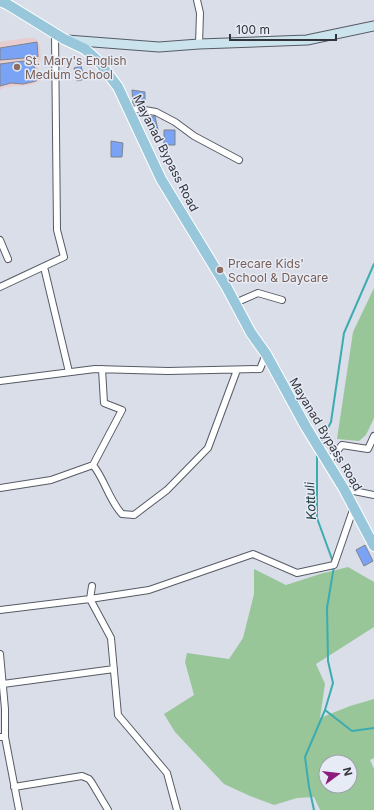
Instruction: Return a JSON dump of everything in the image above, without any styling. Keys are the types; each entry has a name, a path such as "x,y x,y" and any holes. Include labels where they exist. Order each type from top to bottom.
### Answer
{"main road":[{"name":"Mayanad Bypass Road","path":"0,2 7,4 55,34 84,49 99,62 118,87 162,179 251,333 266,354 306,427 328,461 374,546"},
{"path":"64,39 159,47 307,40 374,26"},
{"path":"77,46 86,41"}],"street":[{"path":"197,0 200,13 199,44"},
{"path":"0,287 64,257 57,230 55,34"},
{"path":"129,110 139,109 156,112 175,122 194,136 239,160"},
{"path":"0,240 8,259"},
{"path":"44,267 69,372"},
{"path":"235,303 258,293 282,300"},
{"path":"0,381 102,369 168,371 260,369 266,354"},
{"path":"0,488 51,480 93,465 122,410 104,403 102,369"},
{"path":"93,465 98,471 116,508 122,514 134,515 167,490 208,448 238,370"},
{"path":"328,461 342,445 368,449 374,436"},
{"path":"344,489 374,494"},
{"path":"0,610 149,590 252,554 297,573 334,565 354,507"},
{"path":"92,586 90,599 111,638 118,715 168,773 177,810"},
{"path":"0,654 5,709 3,738 19,810"},
{"path":"3,684 114,669"},
{"path":"14,787 82,776 89,779 108,810"}],"shaded area":[{"path":"34,38 38,41 40,47 41,58 37,66 40,81 31,85 5,87 0,90 0,42"}],"green space":[{"path":"374,288 374,418 366,435 359,441 337,439 353,332"},
{"path":"348,567 374,582 374,627 316,664 325,684 320,718 350,706 374,699 374,758 370,760 374,769 374,810 320,810 314,797 297,798 274,805 250,796 224,784 175,732 164,714 194,695 185,662 187,653 229,659 243,638 254,594 254,569 286,585"}],"building":[{"path":"37,42 38,57 0,60 0,48"},
{"path":"23,61 34,66 37,75 36,81 23,84 11,83 0,86 0,64"},
{"path":"81,66 85,79 77,81 74,68"},
{"path":"132,90 145,92 145,104 133,104"},
{"path":"155,116 158,130 150,133 146,119"},
{"path":"164,130 175,130 175,145 164,145"},
{"path":"111,141 123,143 122,157 111,157"},
{"path":"365,545 373,561 364,566 356,550"}],"waterway":[{"name":"Kottuli","path":"320,443 331,422 344,333 374,264"},
{"name":"Kottuli","path":"317,453 317,518 333,562"},
{"name":"Kottuli","path":"334,566 327,608 328,661 333,683 325,710 352,731 374,728"},
{"path":"314,810 305,757 325,710"}],"place":[{"name":"St. Mary's English Medium School","path":"17,67"},
{"name":"Precare Kids' School & Daycare","path":"220,270"}]}
